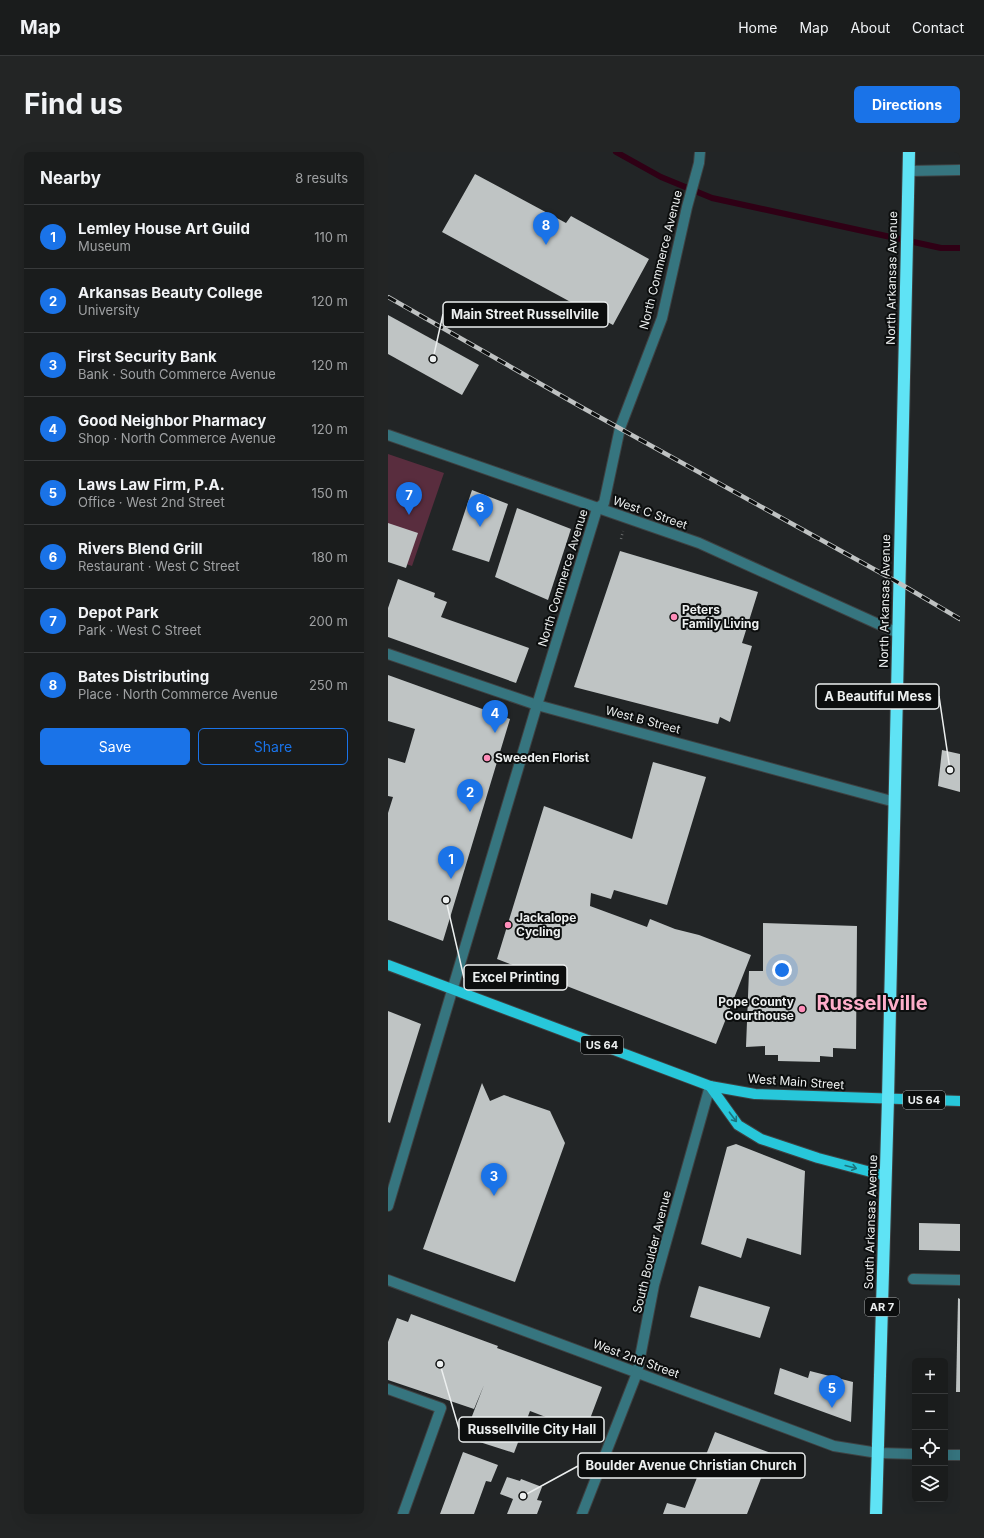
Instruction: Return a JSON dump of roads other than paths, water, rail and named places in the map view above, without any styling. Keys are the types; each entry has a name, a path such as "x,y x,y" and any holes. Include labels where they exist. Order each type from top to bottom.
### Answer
{"highway":[{"name":"North Arkansas Avenue","path":"888,1099 909,152"},
{"name":"South Arkansas Avenue","path":"876,1514 888,1099"}],"main road":[{"name":"West Main Street","path":"388,964 710,1086 755,1094 888,1099"},
{"path":"710,1086 738,1124 761,1139 818,1158 886,1176"},
{"name":"US 64","path":"888,1099 960,1101"}],"street":[{"name":"North Commerce Avenue","path":"388,1206 451,989 537,705 598,509 604,503 620,428 662,318 687,207 699,163 700,152"},
{"path":"908,171 960,170"},
{"name":"West C Street","path":"388,435 699,543 898,632"},
{"name":"West B Street","path":"388,654 537,705 895,802"},
{"name":"South Boulder Avenue","path":"582,1514 637,1373 654,1285 710,1086"},
{"path":"913,1279 960,1280"},
{"name":"West 2nd Street","path":"388,1280 834,1446 878,1453 912,1454"},
{"path":"388,1389 441,1408 404,1514"},
{"path":"948,1455 960,1455"}],"waterway":[{"path":"616,152 661,177 712,198 941,248 960,248"}],"railway":[{"path":"388,297 583,408 899,583 960,619"}],"place":[{"name":"Bates Distributing","path":"546,245"},
{"name":"Main Street Russellville","path":"433,359"},
{"name":"Depot Park","path":"409,515"},
{"name":"Rivers Blend Grill","path":"480,527"},
{"name":"Peters Family Living","path":"674,617"},
{"name":"Good Neighbor Pharmacy","path":"495,733"},
{"name":"Sweeden Florist","path":"487,758"},
{"name":"A Beautiful Mess","path":"950,770"},
{"name":"Arkansas Beauty College","path":"470,812"},
{"name":"Lemley House Art Guild","path":"451,879"},
{"name":"Excel Printing","path":"446,900"},
{"name":"Jackalope Cycling","path":"508,925"},
{"name":"Pope County Courthouse","path":"802,1009"},
{"name":"First Security Bank","path":"494,1196"},
{"name":"Russellville City Hall","path":"440,1364"},
{"name":"Laws Law Firm, P.A.","path":"832,1408"},
{"name":"Boulder Avenue Christian Church","path":"523,1496"}],"district":[{"name":"Russellville","path":"872,1003"}]}
